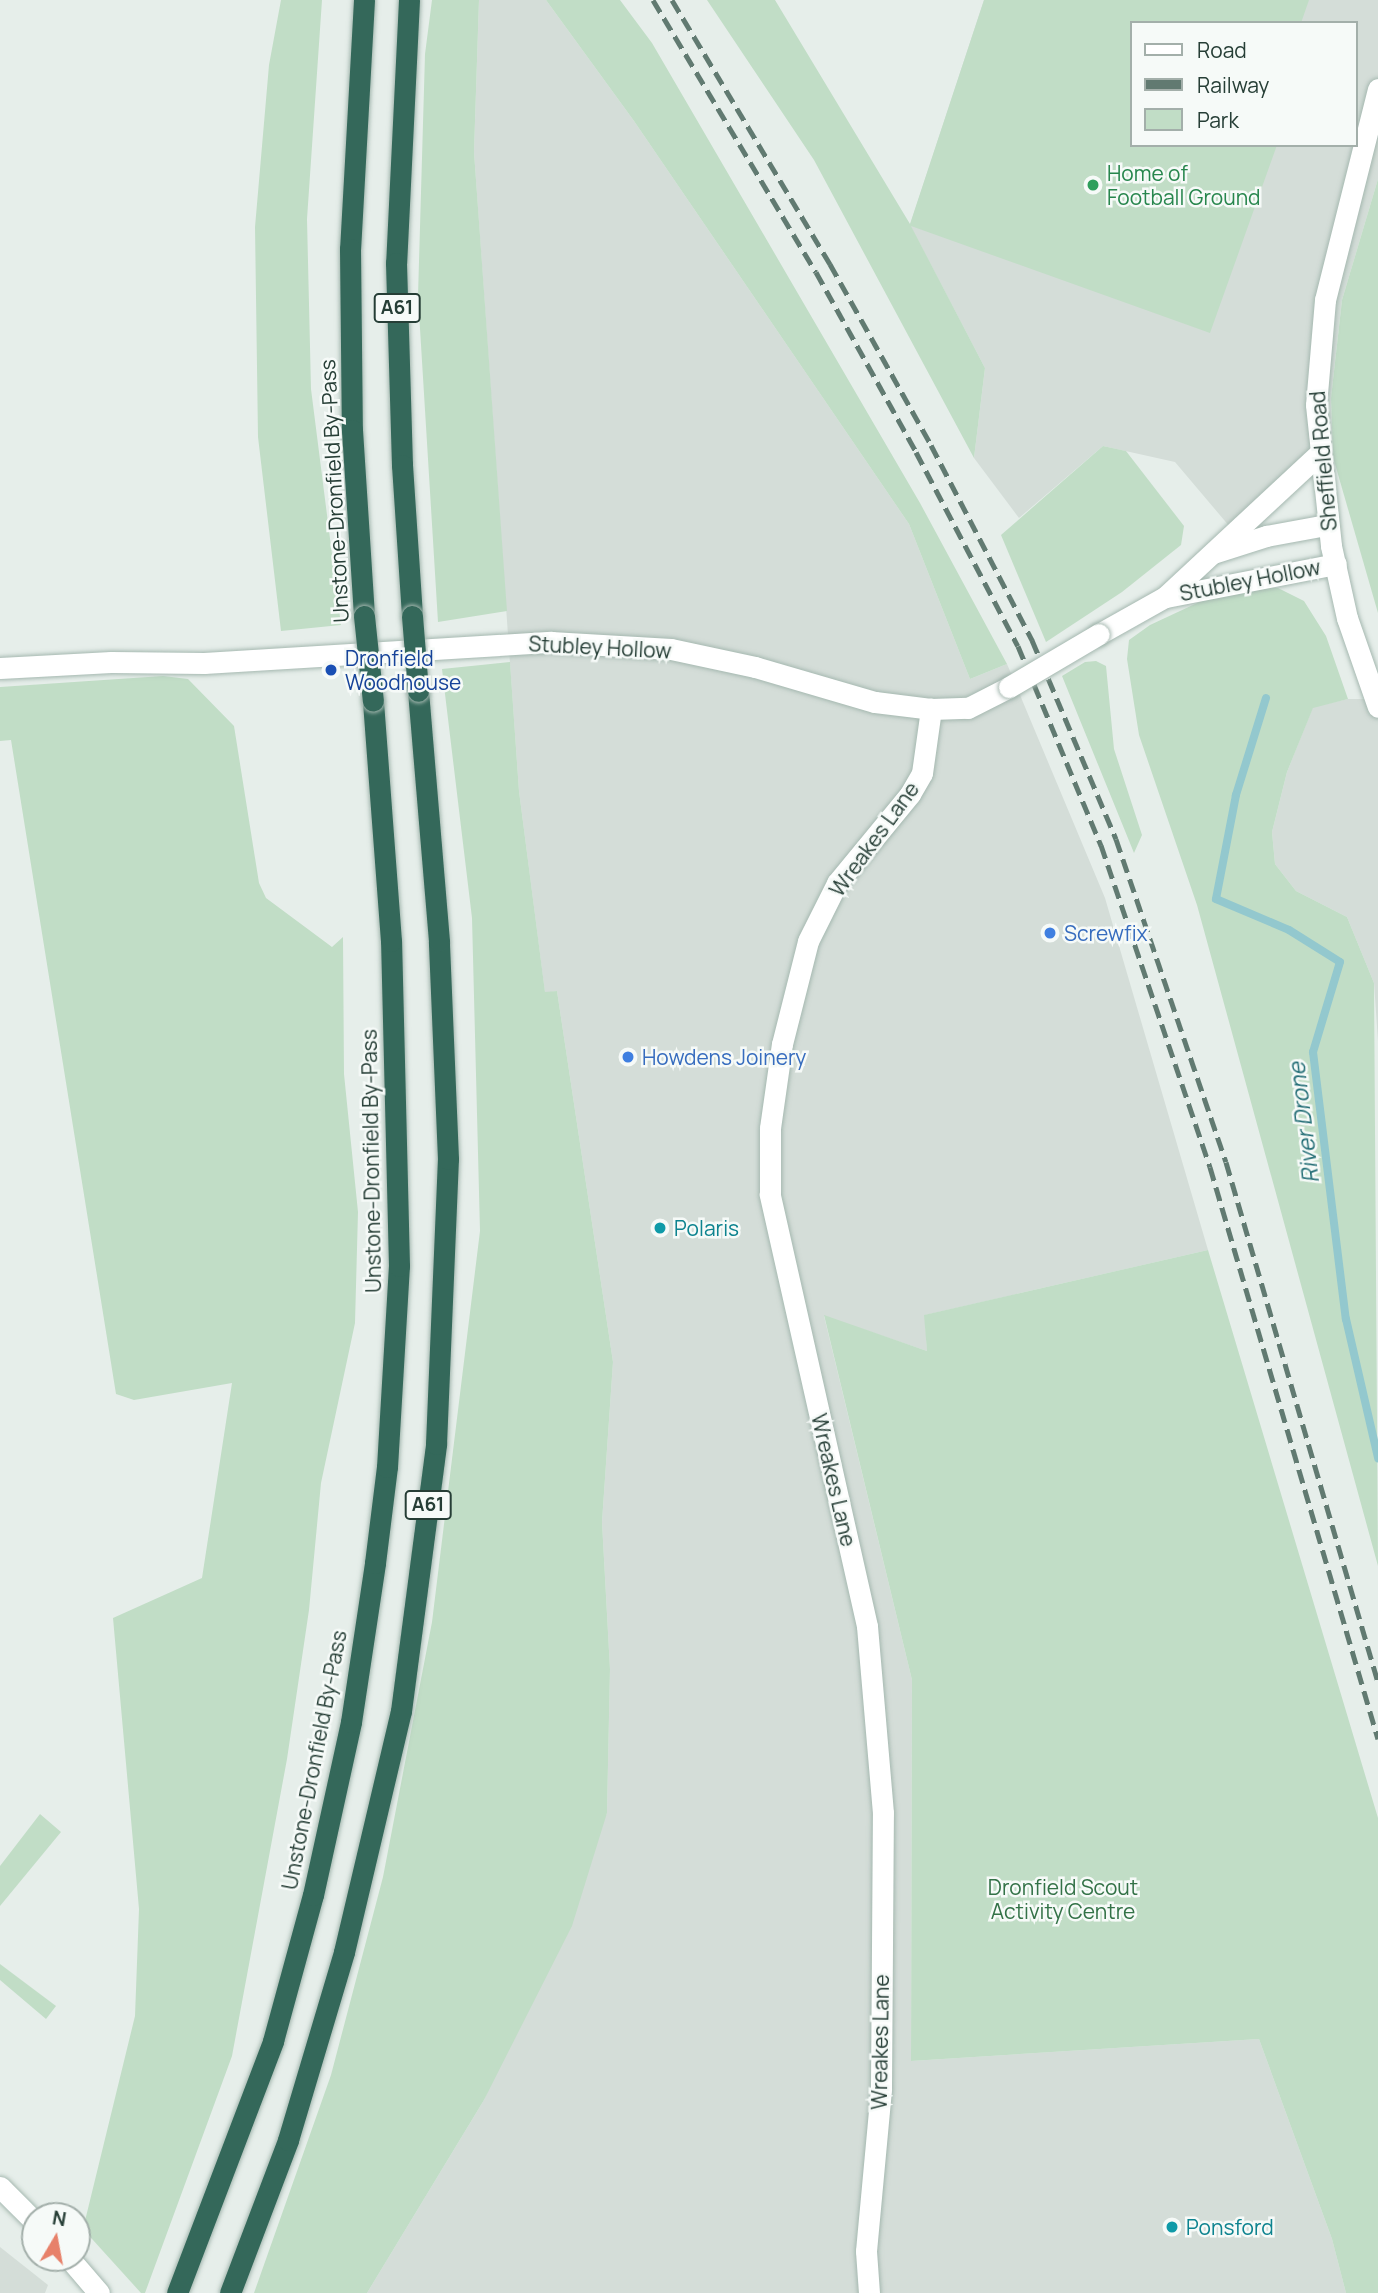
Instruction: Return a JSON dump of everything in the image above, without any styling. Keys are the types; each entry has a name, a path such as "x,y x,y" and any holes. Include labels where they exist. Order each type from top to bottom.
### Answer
{"highway":[{"name":"Unstone-Dronfield By-Pass","path":"177,2293 272,2041 313,1895 351,1722 387,1467 399,1266 391,941 364,616 352,430 350,249 364,0"},
{"name":"A61","path":"230,2293 288,2140 344,1952 401,1711 436,1444 448,1158 439,941 402,465 396,263 409,0"}],"main road":[{"name":"Sheffield Road","path":"1376,698 1347,618 1326,525 1317,392 1325,300 1378,89"},
{"name":"Stubley Hollow","path":"0,668 111,662 204,663 551,642 623,645 704,656 875,702 931,709 968,708 1165,597 1213,553 1227,535 1320,453"},
{"name":"Stubley Hollow","path":"1213,553 1266,536 1326,525"},
{"name":"Stubley Hollow","path":"1165,597 1336,564"},
{"name":"Wreakes Lane","path":"869,2293 866,2251 881,2089 883,1814 867,1626 770,1194 770,1128 782,1044 808,941 836,883 910,794 922,773 931,709"},
{"path":"0,2187 21,2208"},
{"path":"81,2272 99,2293"}],"shaded area":[{"path":"479,0 546,0 634,121 909,524 970,679 1007,664 1105,898 1208,1250 925,1315 927,1351 824,1316 912,1680 911,2061 1259,2039 1332,2239 1346,2293 367,2293 484,2100 607,1813 610,1669 602,1522 613,1362 557,991 545,993 519,791 474,152"},
{"path":"984,0 1378,0 1378,179 1342,300 1331,398 1333,457 1230,527 1175,462 1103,446 1019,518 974,458 985,368 910,225"},
{"path":"1348,699 1378,699 1378,1041 1374,983 1347,917 1296,891 1275,864 1272,832 1287,772 1313,707"},
{"path":"0,2247 21,2264 21,2272 32,2272 48,2285 45,2293 0,2293"}],"green space":[{"path":"281,0 322,0 307,219 311,389 341,625 281,631 258,437 255,227 269,65"},
{"path":"432,0 479,0 474,152 507,611 438,622 418,296 425,54"},
{"path":"546,0 620,0 652,43 920,503 1007,664 970,679 909,524 634,121"},
{"name":"Home of Football Ground","path":"707,0 775,0 910,224 984,0 1309,0 1302,21 1130,21 1130,147 1276,147 1210,333 911,226 985,368 974,458 814,160"},
{"path":"1378,179 1378,613 1333,457 1331,398 1342,300"},
{"path":"1103,446 1126,451 1184,526 1181,545 1122,592 1046,642 1001,535"},
{"path":"1258,588 1278,588 1304,601 1326,636 1348,699 1313,708 1287,772 1272,832 1275,864 1296,891 1347,917 1374,983 1378,1566 1197,905 1139,735 1127,659 1129,640 1150,625 1210,597"},
{"path":"1096,661 1106,666 1114,749 1142,835 1134,853 1062,676 1085,662"},
{"path":"510,662 519,791 545,992 557,991 613,1362 602,1522 610,1669 607,1813 572,1926 484,2100 367,2293 254,2293 331,2075 383,1877 432,1622 480,1231 472,918 442,669"},
{"path":"163,676 188,679 234,726 259,883 266,898 332,947 343,937 344,1074 358,1212 355,1323 321,1483 309,1610 287,1759 232,2056 145,2293 141,2293 91,2238 90,2202 135,2016 139,1909 113,1618 202,1578 232,1383 134,1400 116,1394 11,740 0,741 0,687"},
{"name":"Dronfield Scout Activity Centre","path":"1208,1250 1378,1818 1378,2293 1346,2293 1332,2239 1259,2039 911,2061 912,1680 824,1315 927,1351 924,1315"},
{"path":"40,1814 61,1832 0,1906 0,1866"},
{"path":"0,1964 56,2006 46,2019 0,1980"}],"waterway":[{"name":"River Drone","path":"1266,698 1236,795 1216,899 1289,930 1340,962 1313,1052 1346,1319 1378,1458"}],"railway":[{"path":"653,0 816,272 916,452 1018,646 1101,845 1210,1167 1378,1739"},
{"path":"672,0 830,264 931,445 1032,640 1116,839 1226,1162 1378,1682"}],"place":[{"name":"Home of Football Ground","path":"1093,185"},
{"name":"Dronfield Woodhouse","path":"331,670"},
{"name":"Screwfix","path":"1050,933"},
{"name":"Howdens Joinery","path":"628,1057"},
{"name":"Polaris","path":"660,1228"},
{"name":"Ponsford","path":"1172,2227"}]}
